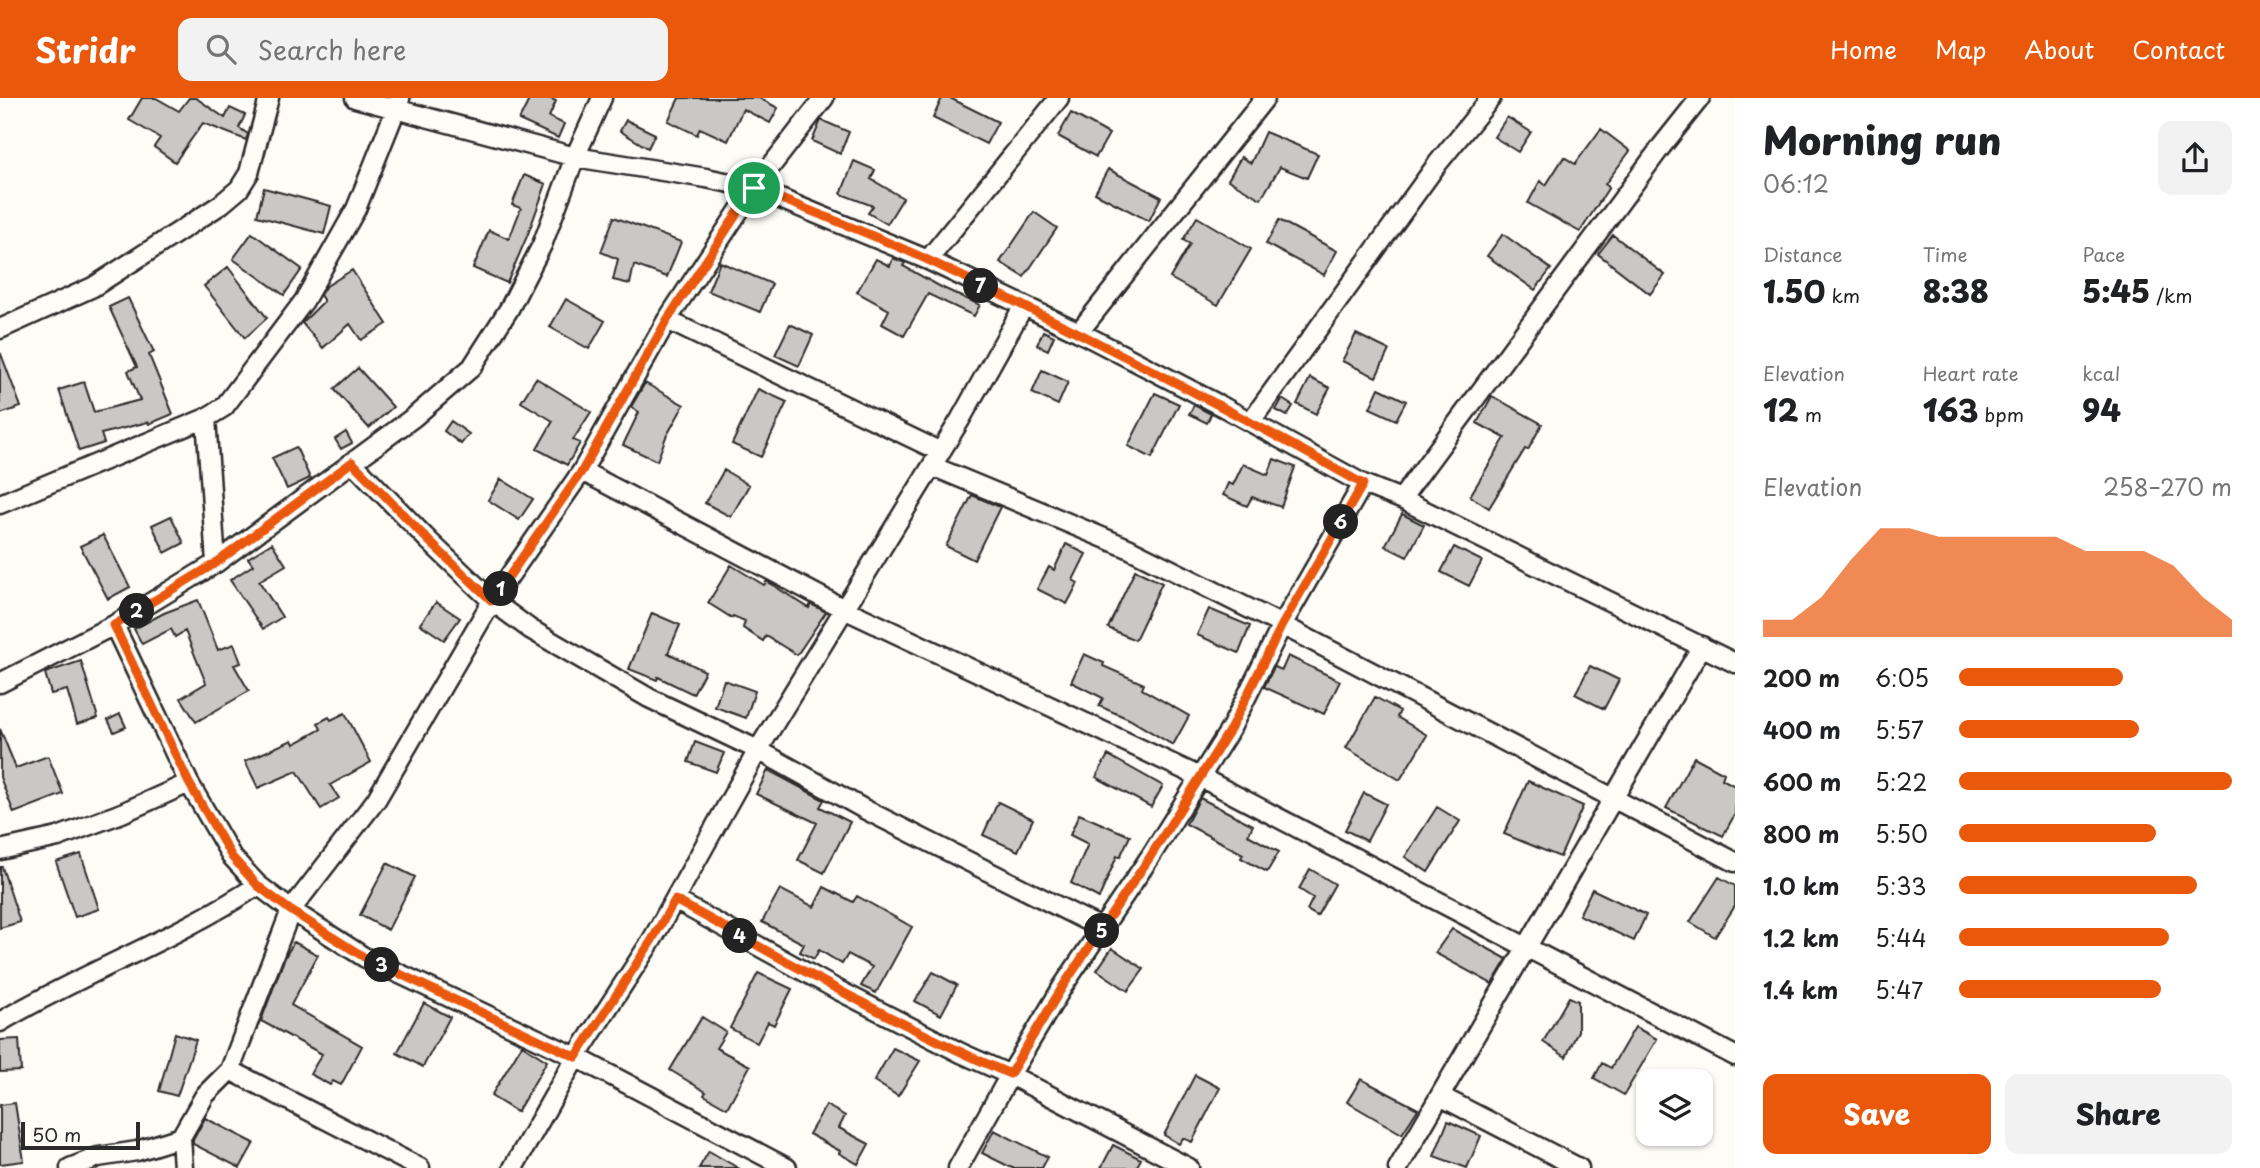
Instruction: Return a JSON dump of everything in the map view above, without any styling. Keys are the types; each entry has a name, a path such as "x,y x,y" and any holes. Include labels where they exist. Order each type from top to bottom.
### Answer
{"street":[{"path":"0,329 93,287 220,205 239,189 249,173 269,98"},
{"path":"355,98 399,103 575,157 754,188 928,260 1079,332 1251,421 1363,484 1401,499 1735,663"},
{"path":"0,683 114,625 216,563 414,417 472,367 509,309 542,245 575,157 602,98"},
{"path":"183,1168 181,1137 205,1095 230,1070 290,910 376,800 492,601 582,471 667,320 754,188 824,98"},
{"path":"928,260 1059,98"},
{"path":"1079,332 1265,98"},
{"path":"1251,421 1438,163 1491,98"},
{"path":"1401,499 1700,98"},
{"path":"0,504 206,418 224,407 304,301 356,209 399,103"},
{"path":"513,1168 576,1057 652,940 758,750 936,459 1023,307"},
{"path":"667,320 936,459 1128,548 1282,625 1735,862"},
{"path":"206,418 216,563"},
{"path":"352,462 492,601 530,629 649,698 758,750 864,809 1103,929"},
{"path":"582,471 844,609 1200,777 1735,1056"},
{"path":"958,1168 1063,986 1103,929 1231,728 1282,625 1363,484"},
{"path":"114,625 189,783 232,857 258,886 290,910 364,957 576,1057 788,1168"},
{"path":"1398,1168 1702,646"},
{"path":"0,850 58,837 122,813 189,783"},
{"path":"0,1021 43,996 223,908 258,886"},
{"path":"675,900 836,989 961,1053 1010,1074 1189,1168"},
{"path":"230,1070 420,1168"},
{"path":"1440,1096 1579,1168"},
{"path":"70,1168 98,1157 137,1151 181,1137"}],"building":[{"path":"142,98 156,98 179,111 189,98 196,98 225,118 230,108 245,115 239,128 248,134 246,140 203,123 175,162 154,147 160,138 129,120"},
{"path":"530,98 549,98 556,101 549,117 564,124 558,138 519,120"},
{"path":"679,98 759,98 778,108 770,123 743,109 728,141 700,128 697,135 668,121"},
{"path":"942,98 950,98 998,122 986,144 933,118"},
{"path":"1071,113 1109,134 1096,157 1058,136"},
{"path":"1507,117 1531,132 1518,152 1494,137"},
{"path":"626,120 655,134 648,148 620,131"},
{"path":"821,120 849,132 840,154 812,141"},
{"path":"1601,129 1630,151 1605,184 1609,187 1580,232 1528,203 1540,181 1546,185 1564,157 1575,164"},
{"path":"1265,132 1318,154 1307,178 1280,167 1261,199 1228,180 1241,157 1251,163"},
{"path":"854,161 875,170 871,179 903,198 887,224 868,213 873,206 841,194"},
{"path":"1108,169 1161,197 1149,221 1095,193"},
{"path":"524,175 546,184 507,283 473,268 489,230 509,239 521,208 512,205"},
{"path":"264,188 331,206 324,234 257,216"},
{"path":"1034,212 1057,228 1024,277 1000,262"},
{"path":"614,217 681,242 667,277 634,265 630,284 613,280 618,259 601,252"},
{"path":"1197,217 1251,249 1218,305 1170,278 1190,244 1183,240"},
{"path":"1279,220 1337,251 1324,275 1266,244"},
{"path":"252,233 302,269 284,295 233,259"},
{"path":"1503,234 1551,269 1535,290 1487,256"},
{"path":"1613,235 1665,275 1650,294 1598,254"},
{"path":"893,258 941,287 980,305 974,316 928,294 904,336 882,324 889,310 857,292 876,259 890,266"},
{"path":"720,262 772,284 760,312 708,291"},
{"path":"228,267 267,318 245,338 204,286"},
{"path":"352,270 387,324 361,340 350,324 323,348 302,323 324,301 320,295 325,287"},
{"path":"128,298 154,352 149,355 173,414 149,424 148,422 101,434 104,443 79,451 59,390 84,382 94,412 140,400 128,371 137,367 109,307"},
{"path":"566,299 605,321 589,349 550,327"},
{"path":"790,324 813,335 799,366 775,355"},
{"path":"1043,331 1054,336 1048,350 1037,345"},
{"path":"1356,334 1389,350 1376,377 1342,361"},
{"path":"0,355 21,407 0,414"},
{"path":"358,368 393,407 369,428 334,389"},
{"path":"1042,370 1068,382 1058,405 1032,393"},
{"path":"536,378 591,412 573,440 580,443 567,465 537,449 553,421 521,402"},
{"path":"1310,378 1330,388 1316,414 1297,404"},
{"path":"645,383 684,405 666,437 657,461 623,445 639,412 631,407"},
{"path":"1379,388 1406,401 1396,420 1370,408"},
{"path":"758,389 787,402 761,457 732,444"},
{"path":"1155,393 1179,404 1152,458 1128,446"},
{"path":"1492,396 1542,424 1489,508 1470,496 1505,438 1477,423"},
{"path":"1282,399 1293,406 1287,416 1276,410"},
{"path":"1194,405 1211,414 1207,423 1189,414"},
{"path":"451,421 469,434 461,444 444,431"},
{"path":"346,432 352,443 341,449 335,439"},
{"path":"296,447 310,478 287,489 272,458"},
{"path":"1274,459 1295,467 1281,507 1252,497 1247,506 1223,495 1228,483 1233,485 1243,464 1268,475"},
{"path":"724,470 749,485 731,517 705,503"},
{"path":"501,479 533,499 519,520 488,500"},
{"path":"972,495 1000,507 974,560 946,546"},
{"path":"1402,514 1424,525 1407,557 1385,546"},
{"path":"171,516 184,543 165,553 152,525"},
{"path":"103,535 130,587 108,599 80,546"},
{"path":"272,543 286,565 259,581 282,617 263,629 230,580 253,565 248,558"},
{"path":"1066,544 1086,554 1073,580 1078,583 1067,604 1037,589 1049,567 1054,570"},
{"path":"1454,547 1482,561 1469,586 1441,572"},
{"path":"731,565 764,585 767,581 809,608 811,604 826,612 797,655 766,636 763,641 743,628 745,621 733,616 732,618 708,603"},
{"path":"1135,570 1162,583 1135,640 1108,628"},
{"path":"198,600 218,650 234,644 241,663 234,665 249,691 196,722 181,698 206,683 185,631 175,637 171,629 142,644 134,629 164,613"},
{"path":"436,602 460,618 444,640 420,624"},
{"path":"1209,609 1250,626 1239,653 1197,635"},
{"path":"652,613 680,625 668,653 705,671 693,694 658,677 657,680 629,669"},
{"path":"1084,654 1104,663 1103,666 1144,684 1142,689 1189,716 1173,745 1129,719 1099,706 1103,698 1071,682"},
{"path":"1288,656 1340,681 1324,714 1264,687 1274,667 1282,670"},
{"path":"81,661 98,718 77,724 67,690 51,694 45,673"},
{"path":"1590,666 1619,680 1604,709 1575,694"},
{"path":"724,680 755,691 746,718 715,707"},
{"path":"1375,697 1400,711 1397,717 1427,735 1400,780 1346,748"},
{"path":"345,713 371,762 330,785 339,798 321,809 297,771 258,788 245,761 292,740 294,744 321,729 318,723"},
{"path":"120,714 126,727 114,732 108,720"},
{"path":"0,729 16,768 48,756 63,794 14,813 0,777"},
{"path":"695,742 724,753 716,772 688,762"},
{"path":"1108,755 1163,786 1151,807 1096,777"},
{"path":"1694,757 1724,773 1722,779 1735,786 1735,814 1723,836 1666,808"},
{"path":"768,770 824,800 820,807 850,822 824,873 798,860 817,823 756,794"},
{"path":"1528,781 1583,806 1560,857 1504,834"},
{"path":"1364,793 1386,804 1367,841 1345,830"},
{"path":"1200,798 1253,825 1248,835 1279,852 1267,872 1241,858 1243,854 1186,824"},
{"path":"998,802 1033,819 1018,851 983,835"},
{"path":"1437,807 1460,821 1428,872 1405,857"},
{"path":"1079,814 1130,836 1120,857 1117,856 1099,898 1071,883 1088,844 1070,835"},
{"path":"81,854 99,909 75,917 56,862"},
{"path":"387,863 415,877 388,930 360,915"},
{"path":"0,867 20,922 0,928"},
{"path":"1310,869 1335,884 1317,916 1307,910 1313,898 1299,889"},
{"path":"1719,877 1735,886 1735,906 1715,937 1690,922"},
{"path":"824,887 853,902 857,896 912,927 876,993 861,986 872,967 848,954 842,964 819,950 814,959 800,952 804,944 762,922 780,889 814,907"},
{"path":"1592,889 1646,915 1634,941 1579,915"},
{"path":"1452,929 1507,959 1492,984 1435,953"},
{"path":"294,942 318,955 291,1005 362,1046 341,1085 333,1081 330,1085 310,1074 322,1054 261,1021 285,957"},
{"path":"1112,948 1144,969 1128,991 1097,970"},
{"path":"933,972 957,985 941,1015 915,1001"},
{"path":"758,973 792,989 774,1025 768,1022 757,1043 730,1028"},
{"path":"1569,997 1578,1001 1578,1031 1566,1057 1543,1042"},
{"path":"424,1003 450,1017 423,1067 397,1053"},
{"path":"702,1017 726,1032 716,1048 750,1066 727,1108 670,1070"},
{"path":"1635,1027 1657,1039 1639,1069 1636,1069 1636,1075 1624,1095 1594,1078 1602,1063 1611,1068"},
{"path":"175,1033 196,1040 177,1096 159,1091"},
{"path":"19,1039 21,1071 0,1072 0,1040"},
{"path":"522,1045 547,1061 517,1112 491,1096"},
{"path":"893,1048 920,1061 898,1096 874,1081"},
{"path":"1195,1075 1220,1088 1192,1142 1183,1138 1179,1144 1164,1135"},
{"path":"1361,1079 1418,1109 1402,1134 1347,1102"},
{"path":"15,1103 24,1161 0,1164 0,1105"},
{"path":"826,1105 845,1116 839,1128 869,1144 858,1164 809,1134"},
{"path":"205,1118 254,1143 240,1168 193,1144"},
{"path":"1448,1121 1481,1136 1467,1168 1434,1156"},
{"path":"994,1130 1048,1157 1042,1168 1012,1168 982,1153"},
{"path":"1113,1145 1141,1159 1136,1168 1101,1168"},
{"path":"709,1151 738,1168 699,1168"}],"route":[{"path":"754,188 928,260 1079,332 1251,421 1363,484 1282,625 1231,728 1150,857 1063,986 1010,1074 961,1053 836,989 675,900 576,1057 364,957 290,910 258,886 232,857 189,783 114,625 216,563 352,462 492,601 582,471 667,320 754,188"}]}
